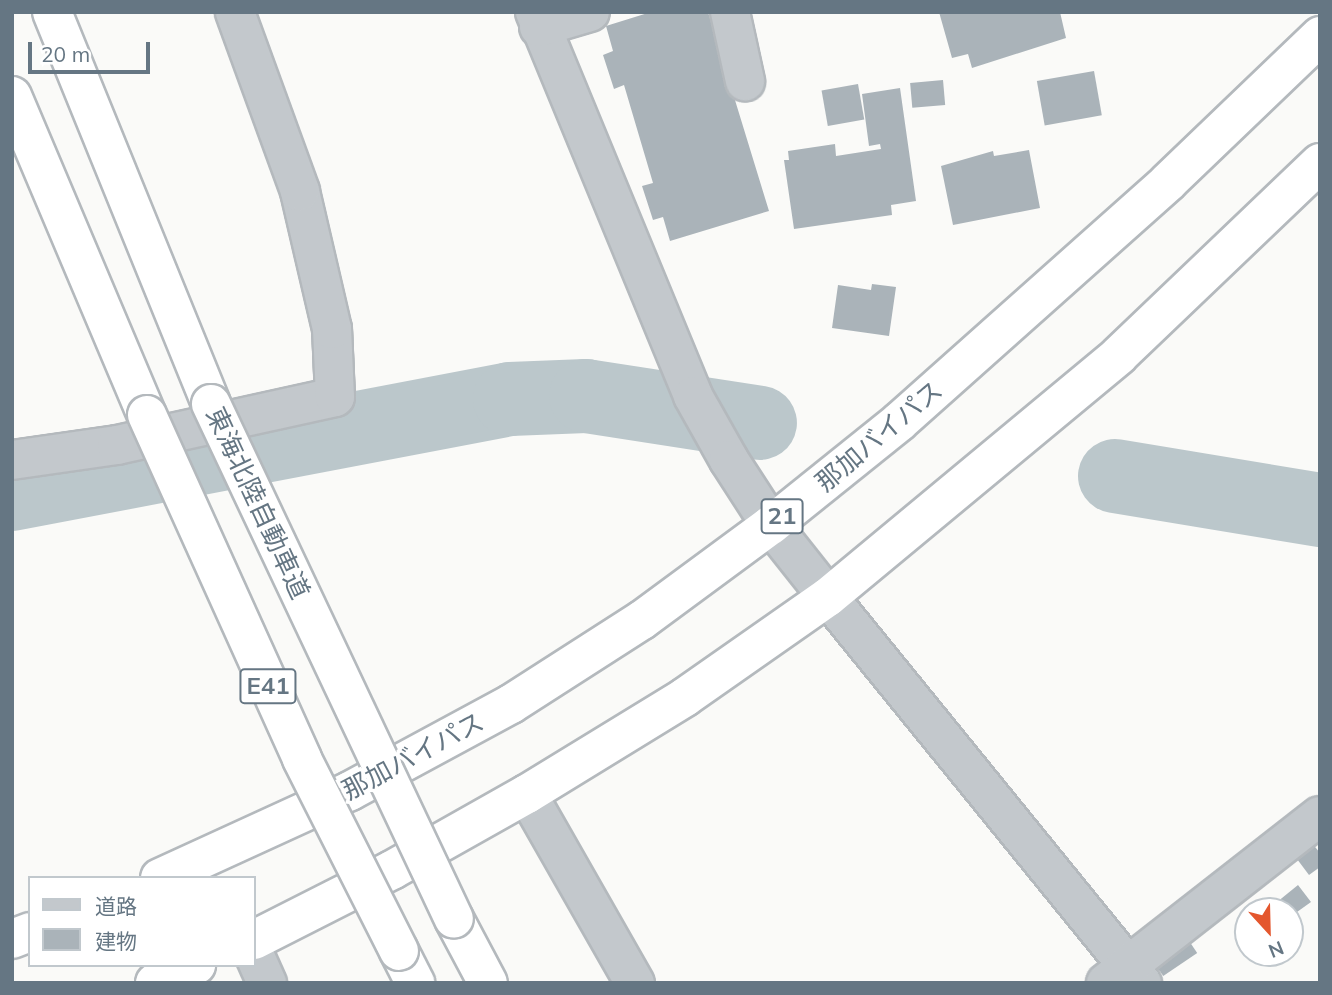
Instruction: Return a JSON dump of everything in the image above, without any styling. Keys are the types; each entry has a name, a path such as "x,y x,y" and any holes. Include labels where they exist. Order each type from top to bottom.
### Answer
{"highway":[{"name":"東海北陸自動車道","path":"52,12 211,404 454,919 488,983"},
{"name":"那加バイパス","path":"164,876 350,791 511,704 642,620 771,525 1026,312 1320,36"},
{"name":"E41","path":"12,96 147,415 296,746 407,967"},
{"path":"256,939 391,870 527,794 685,698 828,597 1119,355 1320,163"},
{"path":"155,983 191,967"}],"street":[{"path":"12,460 117,445 335,397 332,329 300,191 235,12"},
{"path":"590,12 537,20 693,396 729,460 771,525 1125,977 1320,816"},
{"path":"730,12 745,81"},
{"path":"527,794 635,983"},
{"path":"256,958 267,983"}],"building":[{"path":"651,12 708,12 769,211 670,241 663,217 653,220 642,186 653,183 624,85 614,89 603,55 613,51 606,26"},
{"path":"939,12 1060,12 1066,38 972,68 968,54 952,58"},
{"path":"1094,71 1102,115 1045,125 1037,81"},
{"path":"943,80 945,105 912,108 910,83"},
{"path":"858,84 864,119 828,126 822,90"},
{"path":"900,88 916,201 891,205 892,215 794,229 784,160 789,160 788,151 835,144 836,156 881,149 880,144 869,146 862,94"},
{"path":"1029,150 1040,208 953,225 941,166 993,151 994,156"},
{"path":"872,284 896,287 889,336 832,328 838,285 871,290"},
{"path":"1311,842 1320,853 1320,867 1309,875 1294,855"},
{"path":"1298,885 1311,902 1304,907 1304,897 1283,897"},
{"path":"1181,929 1197,953 1163,976 1147,952"}],"waterway":[{"path":"12,494 510,399 586,396 760,423"},
{"path":"1115,476 1320,510"}]}
